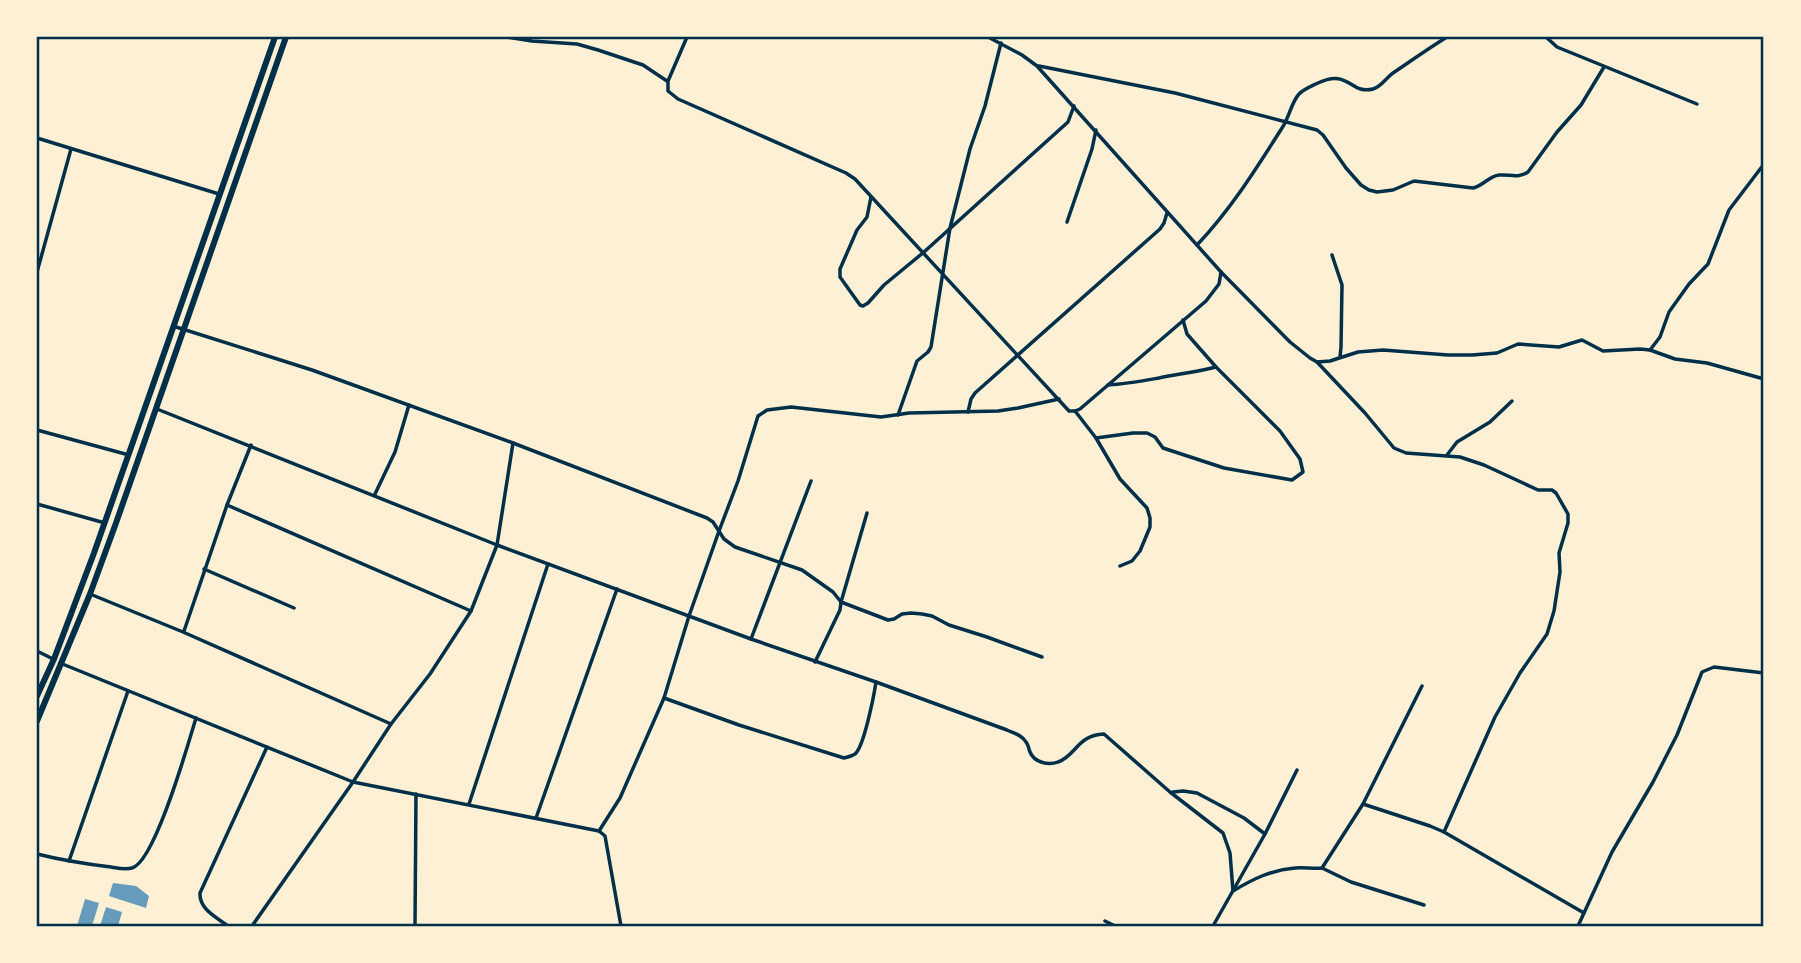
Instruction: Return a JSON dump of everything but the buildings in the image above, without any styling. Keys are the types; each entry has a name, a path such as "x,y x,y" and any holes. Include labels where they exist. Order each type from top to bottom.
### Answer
{"main road":[{"path":"37,696 54,659 105,523 275,37"},
{"path":"37,720 90,594 286,37"}],"street":[{"path":"507,37 577,44 643,65 668,81"},
{"path":"687,37 668,81 668,91 678,99 855,179 1069,411 1075,411 1108,385 1214,293 1221,272"},
{"path":"988,37 1037,66 1221,272 1290,342 1317,362 1394,448 1406,453 1460,457 1538,490 1552,490 1556,493 1569,520 1559,553 1560,572 1554,611 1547,634 1520,673 1495,717 1444,832"},
{"path":"1198,245 1225,214 1286,122 1299,94 1327,78 1334,77 1355,87 1371,90 1447,37"},
{"path":"1546,37 1557,47 1698,104"},
{"path":"898,415 917,361 931,347 950,228 1001,43"},
{"path":"1037,66 1175,93 1310,128 1322,135 1361,185 1377,192 1393,190 1414,181 1473,188 1479,187 1495,175 1523,176 1581,105 1604,67"},
{"path":"871,197 867,217 857,230 840,269 840,277 860,305 865,306 884,285 1068,122 1074,106"},
{"path":"1067,222 1096,130"},
{"path":"37,138 219,194"},
{"path":"37,272 71,149"},
{"path":"1650,350 1660,337 1669,312 1689,284 1708,264 1729,210 1764,164"},
{"path":"968,412 975,393 1160,229 1167,210"},
{"path":"1332,255 1342,285 1340,358"},
{"path":"1096,439 1147,433 1163,448 1224,468 1292,480 1301,475 1303,466 1300,459 1280,431 1187,334 1183,320"},
{"path":"172,326 312,370 699,513 713,522 724,539 736,547 802,570 833,592 841,602 888,620 911,613 932,617 1042,657"},
{"path":"1317,362 1358,352 1383,350 1448,355 1497,354 1518,344 1559,347 1582,340 1602,351 1650,350 1675,359 1707,363 1764,379"},
{"path":"1108,385 1132,384 1216,367"},
{"path":"599,831 621,797 664,698 689,616 738,481 758,416 762,412 791,407 881,417 1018,408 1059,399"},
{"path":"1447,455 1457,442 1490,422 1512,401"},
{"path":"374,495 395,452 409,405"},
{"path":"157,409 497,545 1014,733 1027,743 1033,758 1042,762 1060,762 1089,737 1104,734 1170,792 1223,833 1230,853 1233,891"},
{"path":"1075,411 1120,479 1147,509 1150,518 1150,527 1140,551 1132,561 1120,566"},
{"path":"37,430 129,455"},
{"path":"251,926 391,724 430,674 471,611 497,545 513,443"},
{"path":"183,632 251,445"},
{"path":"751,639 811,481"},
{"path":"37,504 105,523"},
{"path":"227,505 471,611"},
{"path":"815,662 839,610 867,513"},
{"path":"468,804 548,564"},
{"path":"204,569 295,608"},
{"path":"536,818 617,589"},
{"path":"90,594 391,724"},
{"path":"37,651 128,691 353,782 599,831 606,836 621,926"},
{"path":"1578,926 1612,852 1677,735 1702,672 1714,667 1764,673"},
{"path":"664,698 844,758 855,754 860,747 876,682"},
{"path":"1322,868 1363,804 1422,686"},
{"path":"69,862 128,691"},
{"path":"37,855 129,870 139,865 149,850 169,802 196,718"},
{"path":"228,926 204,907 200,901 200,892 267,747"},
{"path":"1213,926 1265,834 1297,770"},
{"path":"1170,792 1198,793 1244,818 1265,834"},
{"path":"415,926 416,794"},
{"path":"1363,804 1444,832 1584,913"},
{"path":"1233,891 1273,871 1298,867 1322,868 1351,882 1424,905"},
{"path":"1105,921 1115,926"}],"water":[{"path":"113,883 136,886 149,896 146,908 109,896"},
{"path":"85,899 99,903 92,926 77,926"},
{"path":"106,907 122,912 118,926 100,926"}]}
